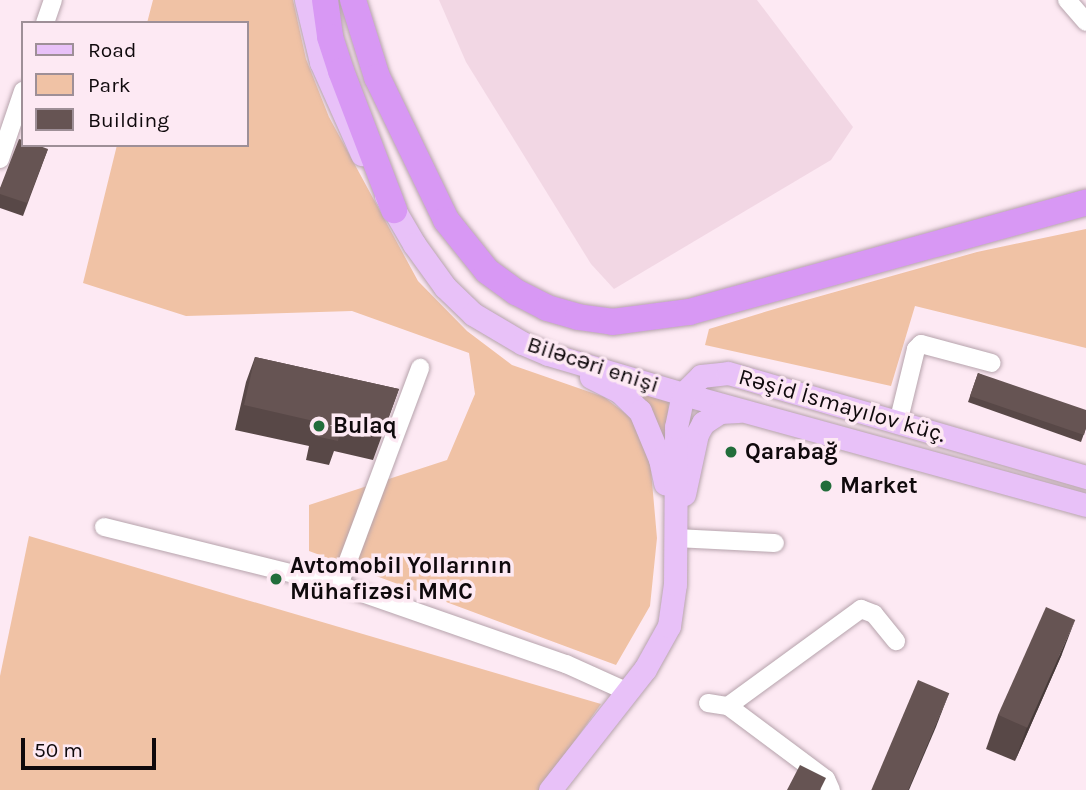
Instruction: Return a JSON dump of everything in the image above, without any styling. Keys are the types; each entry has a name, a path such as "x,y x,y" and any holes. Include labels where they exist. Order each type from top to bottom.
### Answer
{"highway":[{"path":"325,0 338,60 394,210"},
{"path":"353,0 377,77 421,172 452,229 487,271 516,292 547,308 578,317 612,321 688,312 1086,203"}],"main road":[{"name":"Biləcəri enişi","path":"306,0 321,62 338,106 394,210 445,287 472,314 496,330 548,354 683,394"},
{"path":"548,354 619,391 640,411 660,458 675,538"},
{"name":"Rəşid İsmayılov küç.","path":"1086,477 728,373 701,376 683,394 1086,505"},
{"path":"550,790 628,692 668,626 674,604 674,448 683,394"},
{"path":"675,538 697,434 711,416 720,412 743,411"}],"street":[{"path":"47,21 53,0"},
{"path":"1067,0 1086,22"},
{"path":"0,159 21,97"},
{"path":"898,423 916,349 921,344 992,363"},
{"path":"339,585 420,368"},
{"path":"104,527 339,585 566,664 628,692"},
{"path":"675,538 775,543"},
{"path":"728,706 861,609 874,614 896,641"},
{"path":"708,703 728,706 826,779 831,790"}],"shaded area":[{"path":"439,0 757,0 853,127 831,160 614,289 591,264 466,62"}],"green space":[{"path":"153,0 293,0 306,59 329,117 418,281 467,331 512,365 604,397 630,417 649,448 657,538 650,606 616,665 309,551 309,505 447,460 475,394 469,353 352,311 186,316 83,283 117,147 248,147 248,21 148,21"},
{"path":"1086,229 1086,348 915,306 891,386 705,345 709,329 977,252"},
{"path":"625,386 669,399 666,451"},
{"path":"29,536 601,704 540,790 0,790 0,676"}],"building":[{"path":"19,139 21,147 48,149 27,203 0,194"},
{"path":"255,357 399,389 382,436 341,427 338,441 315,436 318,422 244,405"},
{"path":"978,373 1086,410 1084,435 970,396"},
{"path":"1046,607 1075,620 1027,728 998,715"},
{"path":"918,680 949,693 908,790 871,790"},
{"path":"800,765 826,778 820,790 787,790"}],"place":[{"name":"Bulaq","path":"319,426"},
{"name":"Qarabağ","path":"731,452"},
{"name":"Market","path":"826,486"},
{"name":"Avtomobil Yollarının Mühafizəsi MMC","path":"276,579"}]}
